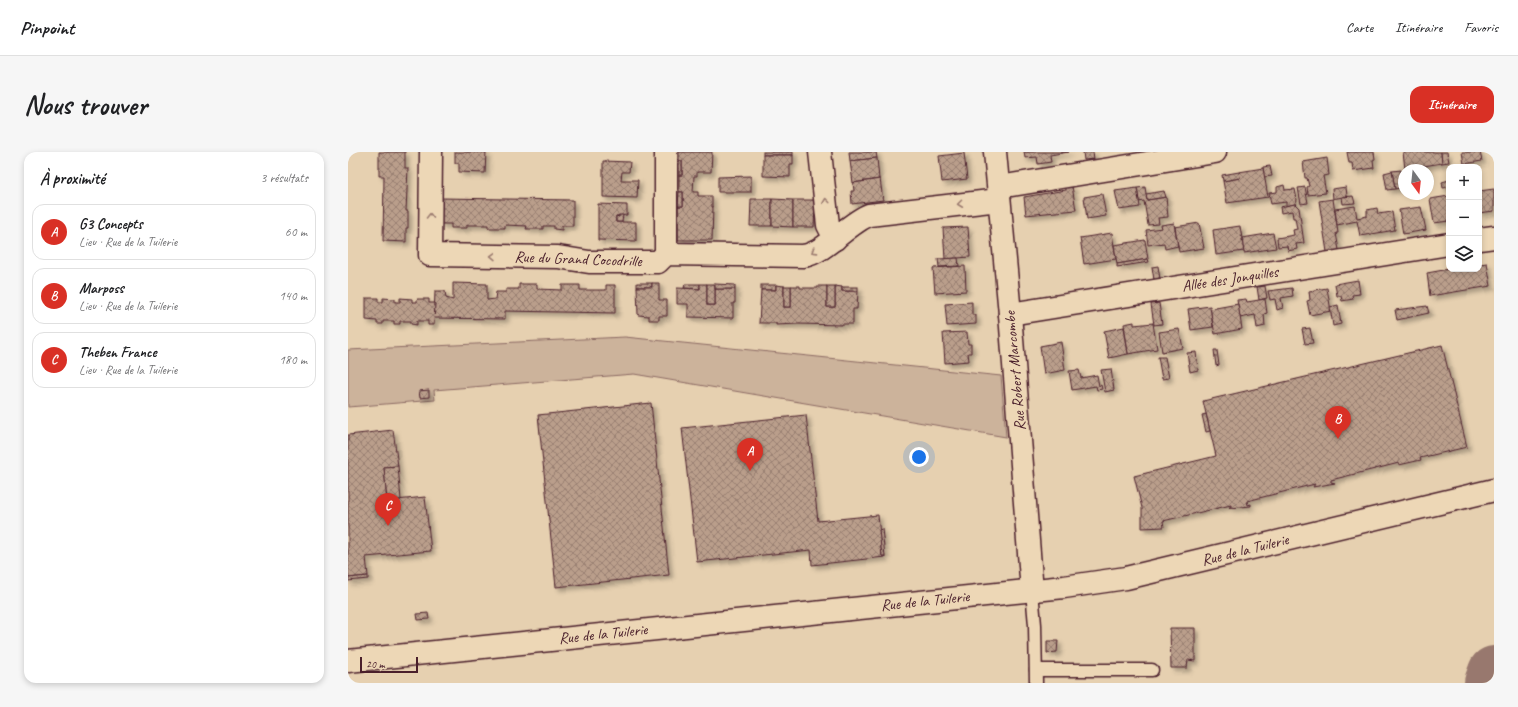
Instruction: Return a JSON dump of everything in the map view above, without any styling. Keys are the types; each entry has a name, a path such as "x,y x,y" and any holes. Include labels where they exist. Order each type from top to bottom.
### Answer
{"street":[{"name":"Rue du Grand Cocodrille","path":"431,152 430,255 558,257 589,262 658,262 666,254 809,255 869,215 999,194 1215,152"},
{"path":"666,152 666,254"},
{"path":"820,152 828,225 835,239"},
{"name":"Rue Robert Marcombe","path":"995,152 1010,314 1032,591"},
{"path":"1482,239 1494,237"},
{"name":"Allée des Jonquilles","path":"1010,314 1446,244"},
{"name":"Rue de la Tuilerie","path":"348,661 1032,591 1126,578 1494,490"}],"lane":[{"path":"1032,591 1035,625 1036,683"},
{"path":"1036,670 1152,670"}],"shaded area":[{"path":"625,337 1001,376 1006,437 634,374 434,390 435,400 348,407 348,350"}],"building":[{"path":"379,152 405,152 405,168 408,168 406,211 408,211 408,228 406,228 406,242 383,241 384,176 379,176"},
{"path":"455,152 486,152 485,173 459,172 459,163 455,163"},
{"path":"679,152 712,152 711,172 697,172 697,176 694,176 693,192 698,192 698,196 712,196 712,240 678,240 678,206 683,206 683,192 679,192 679,175 682,175 682,161 679,161"},
{"path":"763,152 793,152 793,155 763,155"},
{"path":"849,152 876,152 877,158 850,161"},
{"path":"1024,152 1069,152 1050,155 1051,162 1038,164 1037,157 1025,158"},
{"path":"1083,152 1093,152 1094,159 1084,160"},
{"path":"1347,152 1374,152 1374,168 1353,171 1352,163 1349,163"},
{"path":"1403,152 1441,152 1442,163 1404,164"},
{"path":"1441,152 1447,152 1449,162 1442,163"},
{"path":"1462,152 1480,152 1482,161 1464,164"},
{"path":"964,153 967,179 942,182 939,156"},
{"path":"763,155 793,155 793,164 790,164 790,177 763,176"},
{"path":"877,158 879,179 853,183 850,161"},
{"path":"1327,158 1329,175 1323,176 1326,193 1308,195 1307,187 1309,186 1307,178 1305,178 1303,162"},
{"path":"603,161 630,162 629,172 622,172 621,180 638,180 637,198 603,197"},
{"path":"679,161 682,161 682,175 679,175"},
{"path":"1270,166 1272,176 1264,177 1263,167"},
{"path":"1263,168 1268,197 1227,203 1223,181 1240,178 1239,172"},
{"path":"1398,170 1398,188 1395,189 1392,171"},
{"path":"1392,171 1395,189 1387,190 1384,173"},
{"path":"1239,172 1240,178 1223,181 1222,175"},
{"path":"751,176 751,192 718,192 718,177"},
{"path":"880,179 883,200 852,204 851,191 854,191 853,183"},
{"path":"1446,181 1446,188 1443,188 1442,182"},
{"path":"1284,185 1285,190 1295,189 1297,200 1295,204 1286,206 1286,202 1271,204 1269,193 1277,192 1277,187"},
{"path":"1072,186 1076,210 1026,215 1024,197 1066,190 1066,187"},
{"path":"1145,187 1147,200 1166,197 1168,217 1158,218 1159,224 1148,225 1144,201 1139,202 1137,188"},
{"path":"1305,187 1308,203 1301,204 1298,188"},
{"path":"1346,187 1347,196 1333,199 1332,189"},
{"path":"1137,188 1140,207 1119,210 1115,191"},
{"path":"1494,189 1494,211 1482,213 1482,191"},
{"path":"1164,191 1166,197 1147,200 1146,194"},
{"path":"679,192 683,192 683,206 678,206"},
{"path":"1102,194 1106,216 1087,219 1084,197"},
{"path":"1353,196 1355,203 1343,204 1342,197"},
{"path":"1446,196 1446,221 1434,223 1430,200 1434,200 1434,198"},
{"path":"440,198 573,200 573,226 562,226 562,230 554,229 554,226 543,226 543,229 526,229 527,226 505,225 505,228 488,228 488,225 467,225 467,228 451,228 451,224 440,224"},
{"path":"751,199 772,199 772,226 750,226"},
{"path":"772,199 793,200 793,227 772,226"},
{"path":"1333,199 1339,250 1327,252 1319,201"},
{"path":"793,200 815,200 814,227 793,227"},
{"path":"598,204 627,205 627,215 616,216 616,222 636,222 636,241 598,240"},
{"path":"1295,204 1299,208 1304,243 1296,244 1297,249 1288,251 1287,246 1278,247 1277,238 1294,235 1293,230 1297,229 1295,218 1293,218 1292,211 1281,213 1280,207"},
{"path":"1355,206 1357,218 1367,216 1367,210 1377,208 1378,214 1392,212 1395,230 1360,236 1357,221 1337,225 1335,209"},
{"path":"1421,207 1426,230 1403,234 1399,210"},
{"path":"619,215 623,215 622,222 616,222 616,216 619,217"},
{"path":"1174,223 1178,246 1165,249 1164,243 1148,245 1146,230 1162,228 1161,225"},
{"path":"1199,223 1204,248 1179,252 1175,227"},
{"path":"1240,226 1244,251 1216,255 1213,230"},
{"path":"968,227 970,257 945,259 943,228"},
{"path":"1112,233 1116,259 1084,264 1080,238"},
{"path":"1273,233 1276,248 1244,253 1242,238"},
{"path":"1145,240 1148,259 1117,264 1114,245"},
{"path":"958,258 959,266 939,267 938,259"},
{"path":"1148,259 1149,262 1117,267 1117,264"},
{"path":"1487,263 1491,286 1430,296 1427,273 1446,270 1446,272 1482,272 1482,264"},
{"path":"965,266 966,291 935,293 933,268"},
{"path":"1158,266 1160,279 1154,280 1152,267"},
{"path":"1358,280 1360,294 1352,295 1353,299 1342,301 1341,296 1337,296 1335,284"},
{"path":"453,283 487,284 487,300 495,299 496,292 506,292 506,289 519,289 519,284 537,284 537,289 562,290 562,285 580,285 580,290 606,290 606,285 615,285 615,313 505,311 505,319 434,318 435,291 445,291 446,298 453,300"},
{"path":"637,283 652,283 652,287 637,287"},
{"path":"652,283 659,283 659,300 667,300 667,316 659,316 659,320 649,320 649,316 638,315 637,287 652,287"},
{"path":"685,284 700,284 700,289 684,288"},
{"path":"700,284 707,284 707,305 715,305 715,289 735,289 733,318 688,317 688,304 677,304 677,288 700,289"},
{"path":"707,284 715,284 715,305 707,305"},
{"path":"715,284 735,285 735,289 715,289"},
{"path":"761,285 776,285 776,290 761,290"},
{"path":"776,285 784,286 784,307 791,307 791,286 800,286 800,288 818,288 818,286 827,286 827,307 835,307 835,286 842,287 842,291 858,291 857,309 853,309 853,324 776,325 776,323 759,323 761,290 776,290"},
{"path":"784,286 791,286 791,307 784,307"},
{"path":"827,286 835,286 835,307 827,307"},
{"path":"1265,286 1267,298 1259,300 1257,287"},
{"path":"842,287 858,287 858,291 842,291"},
{"path":"1292,288 1293,296 1281,298 1283,308 1277,310 1275,299 1270,300 1268,291"},
{"path":"1327,288 1331,311 1310,315 1307,301 1310,300 1309,291"},
{"path":"366,298 378,298 378,302 383,302 383,298 395,299 395,302 400,302 400,298 412,299 412,302 417,302 417,299 429,299 429,303 435,303 434,325 428,325 428,321 417,321 417,325 411,324 411,321 400,321 400,324 394,324 394,321 383,321 383,324 377,324 377,321 366,320"},
{"path":"1246,299 1247,302 1265,299 1267,313 1264,314 1265,326 1257,328 1255,315 1240,318 1237,300"},
{"path":"972,302 972,315 976,315 976,324 947,326 945,304"},
{"path":"1159,303 1162,324 1154,325 1151,304"},
{"path":"1238,304 1242,329 1215,334 1210,309"},
{"path":"1338,305 1341,324 1333,326 1330,307"},
{"path":"1210,306 1213,327 1191,330 1188,309"},
{"path":"1427,306 1429,313 1397,320 1395,310"},
{"path":"1134,322 1134,325 1153,323 1157,349 1128,354 1124,324"},
{"path":"1124,327 1128,354 1109,358 1104,331"},
{"path":"1310,328 1313,343 1305,344 1302,329"},
{"path":"1179,329 1183,348 1162,352 1159,332"},
{"path":"967,332 968,344 971,344 971,353 968,353 969,361 945,363 943,333"},
{"path":"1061,342 1065,370 1044,374 1040,346"},
{"path":"1442,345 1467,447 1420,458 1421,460 1399,465 1399,463 1331,480 1331,482 1335,483 1313,487 1315,484 1247,501 1248,505 1251,504 1251,506 1230,508 1229,507 1231,507 1231,505 1163,521 1164,527 1142,528 1142,508 1134,476 1216,456 1203,401"},
{"path":"1214,350 1217,350 1219,365 1216,366"},
{"path":"1196,352 1198,370 1190,372 1187,353"},
{"path":"1158,357 1165,357 1169,378 1162,379"},
{"path":"1111,369 1114,390 1105,392 1101,370"},
{"path":"1079,370 1081,378 1097,375 1099,386 1101,385 1102,389 1097,390 1096,386 1072,390 1069,371"},
{"path":"429,390 429,397 420,398 419,391"},
{"path":"651,403 669,575 556,587 538,415"},
{"path":"1206,414 1210,431 1206,432 1202,415"},
{"path":"806,415 818,521 878,515 882,556 885,557 812,565 811,550 697,562 682,428"},
{"path":"393,430 398,466 384,467 387,501 425,497 431,551 366,557 368,576 348,578 348,435"},
{"path":"398,466 401,500 387,501 384,467"},
{"path":"882,529 885,556 882,556 879,530"},
{"path":"368,576 368,579 348,581 348,578"},
{"path":"428,613 429,619 418,620 417,614"},
{"path":"1170,628 1195,628 1195,661 1188,660 1187,668 1171,668"},
{"path":"1047,641 1058,641 1057,652 1047,653"}],"taxiway":[{"path":"1490,683 1494,672"}],"place":[{"name":"Marposs","path":"1338,439"},
{"name":"G3 Concepts","path":"750,471"},
{"name":"Theben France","path":"388,526"}]}
